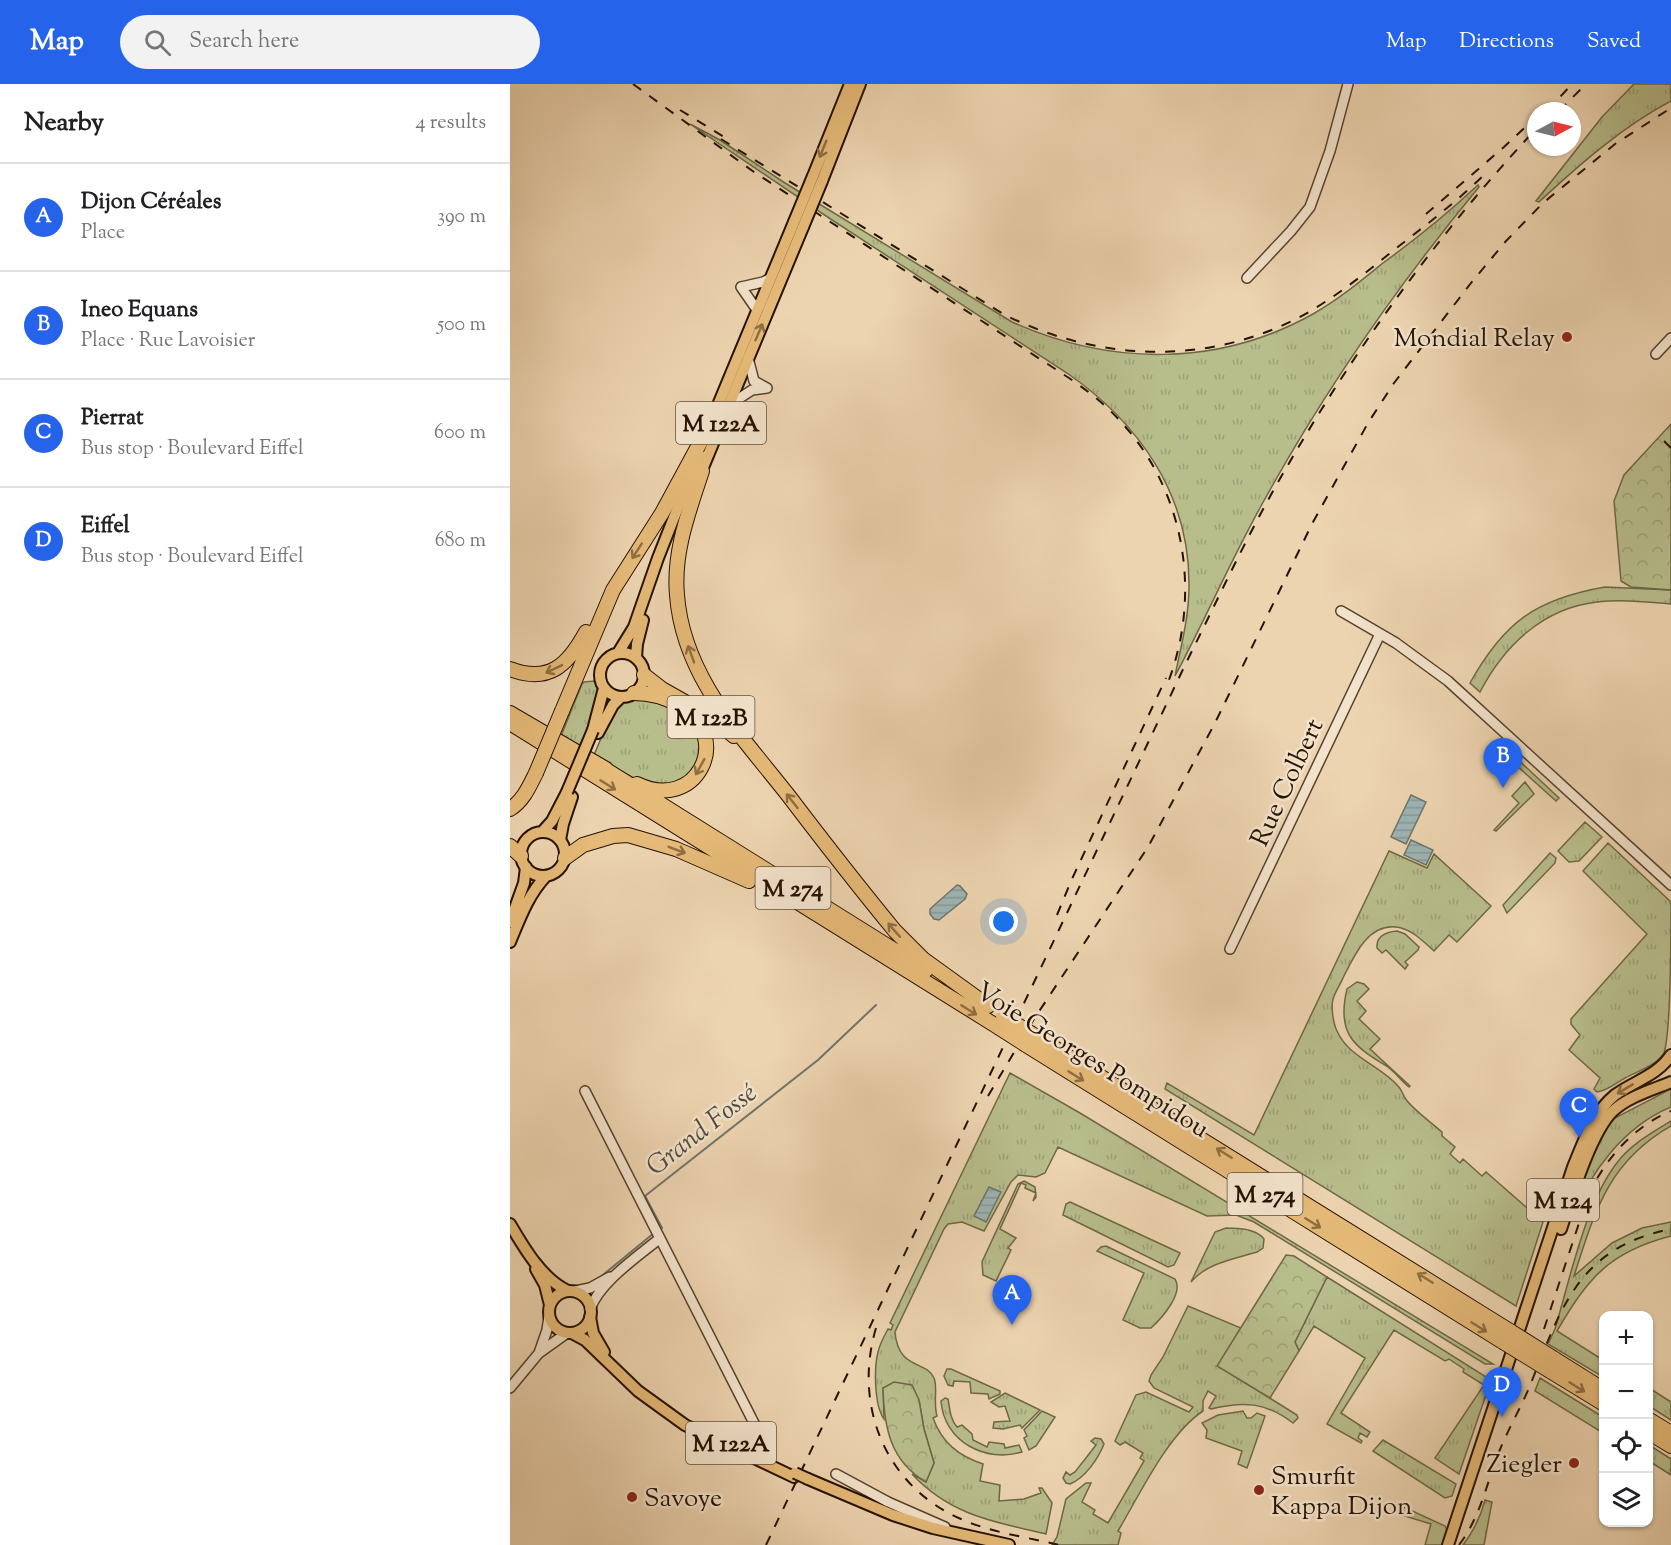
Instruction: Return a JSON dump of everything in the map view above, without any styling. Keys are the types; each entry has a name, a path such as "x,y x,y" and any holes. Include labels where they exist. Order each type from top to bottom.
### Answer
{"highway":[{"name":"M 122A","path":"510,809 516,806 524,795 536,773 613,590 666,505 708,428"},
{"path":"702,471 682,535 677,571 677,595 684,633 693,663 709,692 895,931 923,959 988,1006"},
{"path":"510,669 532,675 549,672 561,666 579,646 596,613 613,590"},
{"name":"M 122B","path":"644,675 651,682 710,716 769,771"},
{"path":"600,766 641,786 669,791 683,786 694,777 705,758 706,742 703,729 693,715 672,701 650,694 628,695"},
{"name":"M 274","path":"510,713 600,766"},
{"name":"M 274","path":"510,723 558,754"},
{"path":"510,729 558,754"},
{"name":"Voie Georges Pompidou","path":"558,754 795,901 1000,1022 1552,1364 1599,1388"},
{"name":"Voie Georges Pompidou","path":"600,766 940,979 988,1006 1000,1022"},
{"path":"565,858 583,844 613,836 634,836 699,859 795,901"},
{"path":"510,846 524,862"},
{"name":"Voie Georges Pompidou","path":"1552,1364 1599,1400"},
{"path":"1653,1422 1671,1433"},
{"path":"1653,1435 1671,1446"}],"main road":[{"name":"M 122A","path":"818,178 849,84"},
{"name":"M 122A","path":"636,658 643,620 669,544 729,405 798,225 860,84"},
{"name":"M 122A","path":"618,653 634,627 708,428 770,279 798,225"},
{"path":"595,732 613,705 628,695 641,685 644,675 640,662 636,658 618,653 612,655 603,664 600,676 604,688 609,693 628,695"},
{"path":"560,840 570,794 595,732 604,688"},
{"path":"542,832 570,794"},
{"path":"510,922 524,883 524,842 535,833 555,835 564,845 565,858 560,868 546,876 531,894 510,942"},
{"path":"524,862 535,874 546,876"},
{"name":"M 124","path":"1448,1545 1573,1167 1590,1125 1598,1112 1616,1095 1652,1075 1671,1055"},
{"name":"M 124","path":"1456,1545 1573,1193 1599,1131 1615,1109 1671,1082"},
{"path":"510,1224 542,1270 553,1281 584,1297 590,1313 581,1330 570,1333 556,1328 549,1311 547,1291 510,1232"},
{"path":"549,1311 557,1295 571,1291"},
{"name":"M 122A","path":"590,1313 593,1333 605,1353 668,1411"},
{"name":"M 122A","path":"570,1333 585,1340 624,1379 668,1411 700,1428 856,1505 893,1519 983,1545"},
{"name":"M 122A","path":"807,1481 893,1515 961,1535 1009,1545"}],"street":[{"path":"1247,278 1310,207 1330,151 1348,84"},
{"path":"757,310 741,287 770,279"},
{"path":"1656,354 1671,338"},
{"path":"729,405 752,390 767,388 754,381 748,358"},
{"path":"1341,611 1422,661 1448,681 1671,885"},
{"name":"Rue Colbert","path":"1230,949 1380,634"},
{"path":"585,1091 757,1429"},
{"path":"590,1313 596,1297 620,1271 659,1239"},
{"path":"571,1291 594,1286 620,1271"},
{"path":"539,1353 548,1326 549,1311"},
{"path":"510,1388 539,1353 570,1333"},
{"path":"836,1474 888,1502 961,1535"}],"green space":[{"path":"1634,84 1671,84 1671,101 1618,135 1539,202 1536,201 1571,156 1581,156 1581,144 1602,117"},
{"path":"690,124 720,140 785,183 1012,322 1087,347 1125,353 1164,354 1202,351 1240,344 1277,331 1313,314 1340,296 1432,226 1478,185 1479,187 1390,302 1310,422 1250,527 1175,676 1188,609 1187,553 1180,521 1170,492 1138,438 1093,393 1067,373 829,218"},
{"path":"1671,424 1671,590 1631,587 1621,581 1614,501 1624,475"},
{"path":"1605,587 1671,590 1671,604 1606,601 1559,612 1527,632 1513,645 1480,692 1470,683 1496,644 1524,617 1560,598"},
{"path":"595,681 597,706 581,747 561,736 582,684"},
{"path":"640,696 673,707 689,717 698,730 700,750 698,760 694,768 681,780 672,783 647,784 594,755 621,702"},
{"path":"1498,741 1559,798 1556,801 1495,746"},
{"path":"1525,782 1534,794 1496,831 1494,830 1519,803 1512,796"},
{"path":"1585,822 1602,837 1579,861 1569,862 1558,851"},
{"path":"1608,843 1671,902 1669,1004 1666,1042 1661,1058 1597,1092 1594,1089 1600,1078 1569,1050 1580,1035 1571,1024 1571,1019 1647,934 1583,871"},
{"path":"1389,851 1427,868 1434,854 1491,906 1457,942 1449,935 1434,951 1416,936 1401,928 1386,928 1369,937 1351,961 1334,996 1332,1006 1334,1024 1349,1048 1391,1079 1412,1107 1442,1132 1442,1136 1455,1147 1450,1154 1460,1163 1463,1159 1482,1176 1486,1172 1543,1222 1516,1306 1165,1089 1167,1083 1254,1135"},
{"path":"1550,853 1556,858 1555,863 1507,913 1503,905"},
{"path":"1397,931 1405,934 1419,947 1405,962 1408,965 1405,969 1386,950 1382,953 1377,948 1378,940 1382,935"},
{"path":"1357,982 1369,989 1357,1001 1366,1011 1359,1019 1380,1039 1370,1049 1409,1087 1388,1067 1363,1051 1350,1035 1344,1016 1344,1004 1347,989"},
{"path":"1010,1073 1080,1113 1493,1364 1485,1364 1254,1222 1236,1215 1207,1216 1058,1147 1045,1173 1036,1177 1018,1175 1011,1182 984,1231 962,1222 948,1224 895,1332 901,1353 930,1372 934,1378 937,1416 933,1418 941,1435 959,1453 983,1464 980,1481 1000,1485 999,1501 1024,1499 1041,1493 1039,1488 1042,1488 1052,1503 1046,1534 991,1521 957,1508 942,1499 912,1474 926,1482 934,1463 924,1429 919,1400 883,1388 884,1419 878,1405 877,1359 884,1337 893,1325 890,1323"},
{"path":"1671,1089 1671,1107 1638,1126 1610,1153 1588,1184 1569,1218 1598,1143 1611,1120"},
{"path":"1671,1121 1671,1126 1632,1155 1618,1172 1597,1209 1574,1276 1612,1243 1642,1228 1671,1222 1671,1236 1631,1250 1602,1270 1579,1296 1557,1331 1599,1357 1599,1375 1548,1344 1555,1329 1587,1221 1596,1200 1616,1164 1641,1140"},
{"path":"1024,1181 1035,1187 1036,1193 1025,1188 1026,1185 1021,1183 1000,1229 1016,1238 1008,1248 1011,1250 996,1281 983,1275 982,1262 1018,1184"},
{"path":"1070,1202 1180,1253 1174,1265 1168,1267 1063,1215 1066,1204"},
{"path":"1226,1228 1247,1230 1261,1235 1264,1239 1263,1248 1213,1266 1191,1282 1215,1232"},
{"path":"1106,1246 1175,1279 1177,1291 1174,1298 1166,1312 1151,1328 1140,1328 1123,1320 1144,1273 1097,1251"},
{"path":"1286,1255 1294,1256 1327,1277 1295,1342 1299,1351 1270,1398 1217,1366"},
{"path":"1327,1277 1491,1380 1459,1474 1435,1458 1484,1385 1463,1372 1464,1369 1449,1359 1445,1361 1394,1330 1341,1413 1370,1432 1367,1437 1360,1433 1358,1438 1362,1441 1361,1443 1327,1424 1365,1358 1314,1326 1299,1351 1295,1342"},
{"path":"1188,1306 1241,1328 1218,1366 1297,1415 1298,1418 1293,1423 1273,1411 1254,1405 1244,1404 1211,1409 1209,1408 1216,1396 1208,1391 1203,1401 1203,1411 1178,1434 1145,1483 1118,1531 1121,1533 1118,1545 1052,1545 1057,1537 1066,1499 1086,1483 1091,1483 1082,1502 1095,1510 1093,1514 1108,1523 1144,1461 1140,1458 1143,1453 1125,1442 1120,1445 1115,1441 1136,1395 1146,1392 1189,1412 1193,1407 1154,1388 1149,1381"},
{"path":"947,1369 1000,1391 1000,1394 989,1399 988,1394 971,1393 970,1382 954,1381 953,1386 948,1385 944,1376"},
{"path":"1540,1378 1599,1415 1599,1431 1535,1391"},
{"path":"894,1382 912,1385 919,1400 924,1429 934,1463 926,1482 904,1464 891,1442 885,1416 883,1388"},
{"path":"1653,1391 1671,1402 1671,1420 1653,1409"},
{"path":"1005,1393 1040,1410 1022,1428 1020,1425 1003,1429 993,1428 994,1422 1010,1421 1005,1406 999,1407 991,1402"},
{"path":"948,1399 957,1427 962,1425 972,1434 973,1440 987,1447 989,1442 1004,1444 1005,1448 1019,1445 1022,1452 1008,1455 995,1454 981,1452 969,1446 950,1428 941,1401"},
{"path":"1042,1411 1055,1417 1036,1446 1029,1450 1024,1438 1027,1436 1024,1430"},
{"path":"1243,1411 1247,1418 1257,1413 1265,1416 1247,1468 1238,1464 1242,1451 1206,1438 1207,1430 1202,1423 1218,1415"},
{"path":"1095,1438 1101,1439 1104,1444 1095,1462 1076,1481 1066,1483 1063,1478 1066,1472 1070,1475 1075,1472 1096,1445 1091,1441"},
{"path":"1383,1440 1456,1484 1452,1496 1445,1498 1373,1451"},
{"path":"1653,1448 1671,1459 1671,1475 1653,1464"},
{"path":"1485,1500 1492,1502 1484,1545 1463,1545 1476,1524"},
{"path":"1395,1503 1445,1526 1448,1532 1443,1545 1425,1545 1431,1524 1392,1512 1394,1512"}],"water":[{"path":"1411,795 1426,802 1406,844 1391,837"},
{"path":"1411,840 1433,850 1426,865 1404,855"},
{"path":"957,885 967,894 965,899 939,920 934,919 930,914 930,909"},
{"path":"989,1187 1001,1192 986,1222 974,1216"}],"waterway":[{"name":"Grand Fossé","path":"658,1230 662,1228 645,1196 818,1060 876,1005"},
{"name":"Grand Fossé","path":"598,1279 654,1233"}],"railway":[{"path":"633,84 754,172 1069,378 1110,410 1122,423 1144,451 1161,481 1174,513 1182,547 1185,582 1184,617 1178,651 1167,685"},
{"path":"1555,102 1572,84"},
{"path":"1568,102 1586,84"},
{"path":"988,1096 1034,1019 1148,847 1215,723 1312,524 1368,423 1394,383 1471,283 1506,241 1543,203 1615,144 1671,108"},
{"path":"680,110 729,140"},
{"path":"1426,214 1527,125"},
{"path":"721,139 1005,315 1077,342 1114,349 1151,352 1189,350 1226,344 1262,334 1298,318 1359,278 1442,212 1488,171"},
{"path":"766,1545 1186,663 1261,514 1315,420 1372,333 1434,248 1527,139"},
{"path":"1664,441 1671,448"},
{"path":"1057,915 1166,678"},
{"path":"1544,1329 1588,1196 1595,1182 1612,1157 1633,1135 1671,1111"},
{"path":"1459,1545 1477,1514 1501,1447 1566,1302 1596,1264 1616,1249 1641,1237 1671,1229"},
{"path":"876,1328 870,1357 869,1386 873,1414 881,1440 895,1464 912,1486 935,1504 973,1524 1059,1545"}],"place":[{"name":"Mondial Relay","path":"1567,337"},
{"name":"Ineo Equans","path":"1503,788"},
{"name":"Pierrat","path":"1579,1138"},
{"name":"Dijon Céréales","path":"1012,1325"},
{"name":"Eiffel","path":"1502,1417"},
{"name":"Ziegler","path":"1574,1463"},
{"name":"Smurfit Kappa Dijon","path":"1259,1490"},
{"name":"Savoye","path":"632,1497"}]}
